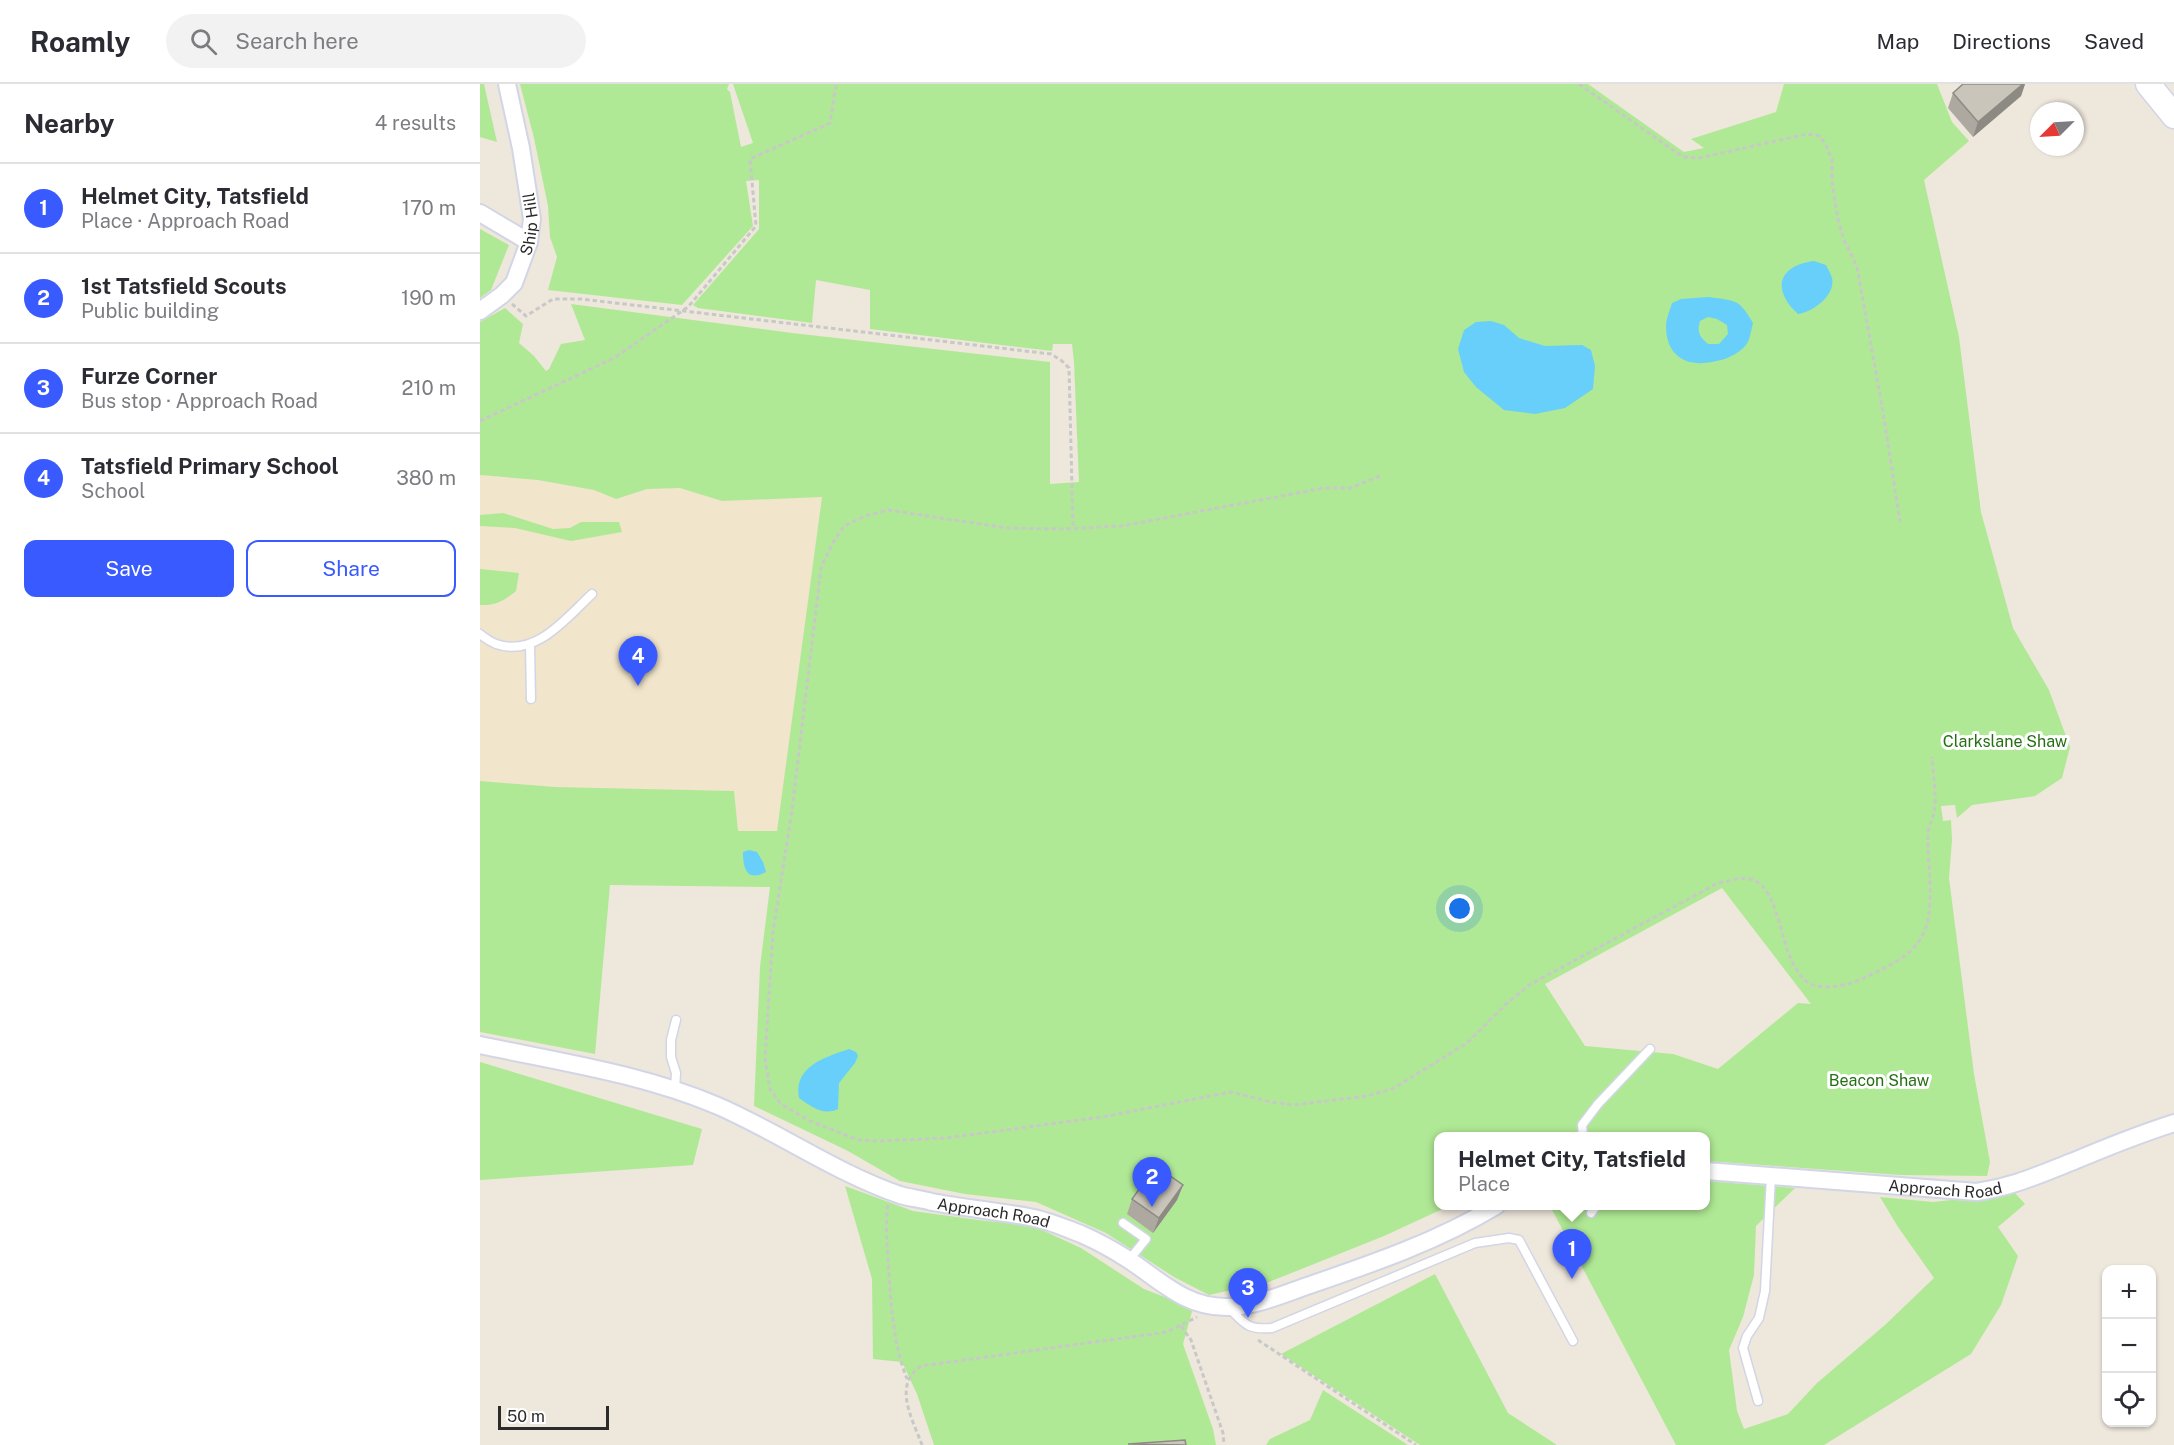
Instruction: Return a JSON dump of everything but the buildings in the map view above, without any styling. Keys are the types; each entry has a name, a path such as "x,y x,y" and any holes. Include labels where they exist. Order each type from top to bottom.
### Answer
{"main road":[{"path":"2148,84 2174,116"}],"street":[{"name":"Ship Hill","path":"480,311 502,295 513,283 521,268 529,242 532,219 521,148 507,84"},
{"path":"480,213 529,242"},
{"name":"Approach Road","path":"480,1045 648,1081 718,1107 841,1170 902,1196 980,1211 1033,1217 1084,1236 1129,1260 1173,1292 1192,1302 1209,1306 1228,1307 1261,1302 1408,1250 1464,1225 1489,1210"},
{"name":"Approach Road","path":"1710,1171 1977,1192 2002,1188 2031,1179 2174,1123"}],"lane":[{"path":"480,634 496,644 510,647 540,641 592,594"},
{"path":"530,644 531,699"},
{"path":"675,1091 676,1073 671,1057 671,1040 676,1020"},
{"path":"1583,1132 1582,1125 1598,1104 1650,1049"},
{"path":"1758,1401 1743,1348 1747,1336 1759,1318 1765,1292 1771,1176"},
{"path":"1123,1222 1146,1239 1129,1260"},
{"path":"1228,1307 1243,1323 1255,1330 1272,1328 1475,1243 1509,1238 1519,1240 1573,1341"}],"path":[{"path":"480,421 614,358 684,310 756,226 750,159 830,123 836,84"},
{"path":"1579,84 1683,157 1699,158 1807,134 1820,136 1832,160 1832,182 1838,219 1844,240 1857,267 1900,522"},
{"path":"502,295 526,316 553,299 566,298 1051,354 1068,368 1073,528"},
{"path":"1380,476 1350,488 1324,488 1122,525 1007,528 888,510 865,516 844,526 832,544 821,568 792,810 774,932 765,1059 770,1089 781,1104 808,1120 858,1140 878,1141 946,1138 1091,1119 1231,1092 1293,1105 1367,1096 1394,1088 1467,1043 1529,985 1718,883 1738,880 1750,879 1765,887 1774,905 1781,934 1796,968 1809,983 1835,988 1859,980 1902,958 1922,938 1929,912 1928,831 1935,810 1932,758"},
{"path":"892,1191 887,1207 886,1222 891,1304 899,1359 908,1380"},
{"path":"922,1445 907,1403 905,1390 911,1372 921,1366 1167,1332 1199,1316 1209,1306"},
{"path":"1181,1326 1191,1340 1216,1411 1224,1445"},
{"path":"1251,1336 1416,1445"}],"shaded area":[{"path":"480,475 538,480 594,490 616,499 647,489 680,488 723,501 822,497 777,831 738,832 734,792 555,787 480,781"}],"green space":[{"path":"480,84 484,84 497,142 480,137"},
{"path":"520,84 729,84 727,89 730,92 741,147 753,143 733,84 1588,84 1684,152 1704,148 1691,139 1776,112 1784,84 1937,84 1952,122 1969,141 1924,180 1959,337 1981,512 2013,628 2049,690 2070,747 2062,778 2035,796 1972,805 1957,818 1955,805 1941,806 1943,821 1951,820 1949,878 1974,1074 1990,1162 1987,1176 1900,1175 1710,1161 1710,1132 1434,1132 1434,1210 1440,1210 1384,1236 1269,1282 1209,1295 1174,1277 1106,1233 1036,1202 965,1194 900,1181 848,1151 754,1106 760,967 770,887 610,885 595,1054 480,1032 480,781 555,787 734,791 738,831 777,831 822,497 722,501 680,488 647,489 616,499 594,490 538,480 480,475 480,322 505,308 523,324 519,343 546,371 561,344 585,340 571,304 792,333 1050,362 1050,484 1079,482 1072,344 1053,344 1052,351 870,329 870,290 816,280 812,323 698,308 693,305 759,229 759,180 746,181 753,226 682,305 548,290 557,257 550,237 548,206","holes":["1722,888 1811,1004 1798,1003 1718,1069 1673,1054 1585,1046 1545,984"]},
{"path":"480,229 509,245 491,290 480,298"},
{"path":"503,513 553,529 570,528 581,522 619,522 622,532 571,541 515,528 480,526 480,515"},
{"path":"480,569 519,573 516,591 500,602 480,605"},
{"path":"480,1062 702,1129 693,1165 480,1180"},
{"path":"1710,1181 1795,1188 1756,1226 1754,1275 1743,1317 1729,1350 1737,1411 1744,1429 1788,1414 1817,1383 1885,1325 1934,1278 1880,1197 1933,1202 2015,1193 2025,1204 1998,1227 2018,1256 2001,1305 1971,1354 1824,1445 1676,1445 1552,1210 1710,1210"},
{"path":"845,1186 913,1211 986,1221 1029,1224 1081,1248 1144,1289 1193,1308 1183,1344 1213,1429 1216,1445 934,1445 917,1394 902,1362 873,1359 872,1279"},
{"path":"1435,1274 1508,1413 1557,1445 1420,1445 1281,1354"},
{"path":"1323,1390 1408,1445 1266,1445 1270,1439 1310,1420"}],"water":[{"path":"1814,261 1826,265 1832,278 1830,291 1822,302 1798,314 1784,296 1782,280 1792,268"},
{"path":"1709,297 1736,302 1744,309 1753,323 1746,345 1739,352 1712,362 1694,363 1679,357 1670,345 1666,326 1672,303 1681,299","holes":["1708,317 1727,325 1728,334 1719,344 1708,344 1699,334 1700,321"]},
{"path":"1491,321 1504,325 1519,338 1545,346 1582,345 1591,350 1595,366 1593,389 1565,408 1535,414 1504,410 1476,387 1464,372 1458,349 1464,330 1476,322"},
{"path":"749,850 757,852 766,872 760,875 750,875 747,872 743,852"},
{"path":"849,1049 856,1052 858,1056 839,1083 838,1109 822,1111 799,1098 798,1087 801,1078 813,1064"}],"place":[{"name":"Tatsfield Primary School","path":"638,686"},
{"name":"1st Tatsfield Scouts","path":"1152,1207"},
{"name":"Helmet City, Tatsfield","path":"1572,1279"},
{"name":"Furze Corner","path":"1248,1318"}],"park label":[{"name":"Clarkslane Shaw","path":"2005,741"},
{"name":"Beacon Shaw","path":"1879,1080"}]}
